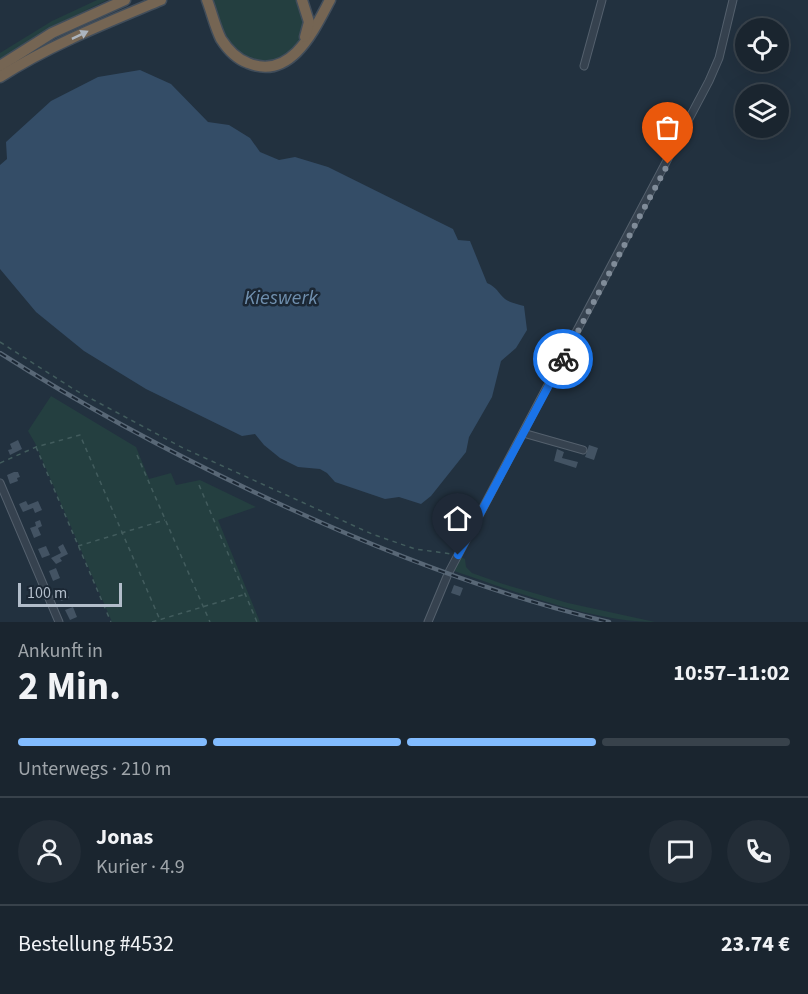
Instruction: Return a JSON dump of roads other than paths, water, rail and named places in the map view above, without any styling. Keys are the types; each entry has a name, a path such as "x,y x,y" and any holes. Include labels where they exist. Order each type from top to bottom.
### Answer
{"highway":[{"path":"0,66 52,33 125,0"},
{"path":"0,77 92,29 161,0"},
{"path":"302,0 309,22 302,46"},
{"path":"208,1 221,38 240,60 255,66 272,66 288,60 302,46 309,38 330,0"}],"street":[{"path":"584,66 602,0"},
{"path":"428,622 458,555 668,164 709,81 719,58 733,0"},
{"path":"523,432 583,450"},
{"path":"0,483 59,622"}],"water":[{"name":"Kieswerk","path":"140,70 171,84 208,122 229,125 250,138 260,152 279,160 295,157 328,167 453,229 458,240 470,241 487,283 495,288 502,297 524,306 527,330 516,348 501,361 492,397 469,437 466,452 431,496 421,504 399,497 385,499 335,482 320,469 298,467 280,458 255,434 242,436 146,389 84,351 36,312 0,269 0,165 7,159 6,142 51,101 98,77"}],"railway":[{"path":"0,353 139,434 247,489 324,524 403,557 485,587 609,622"}]}
